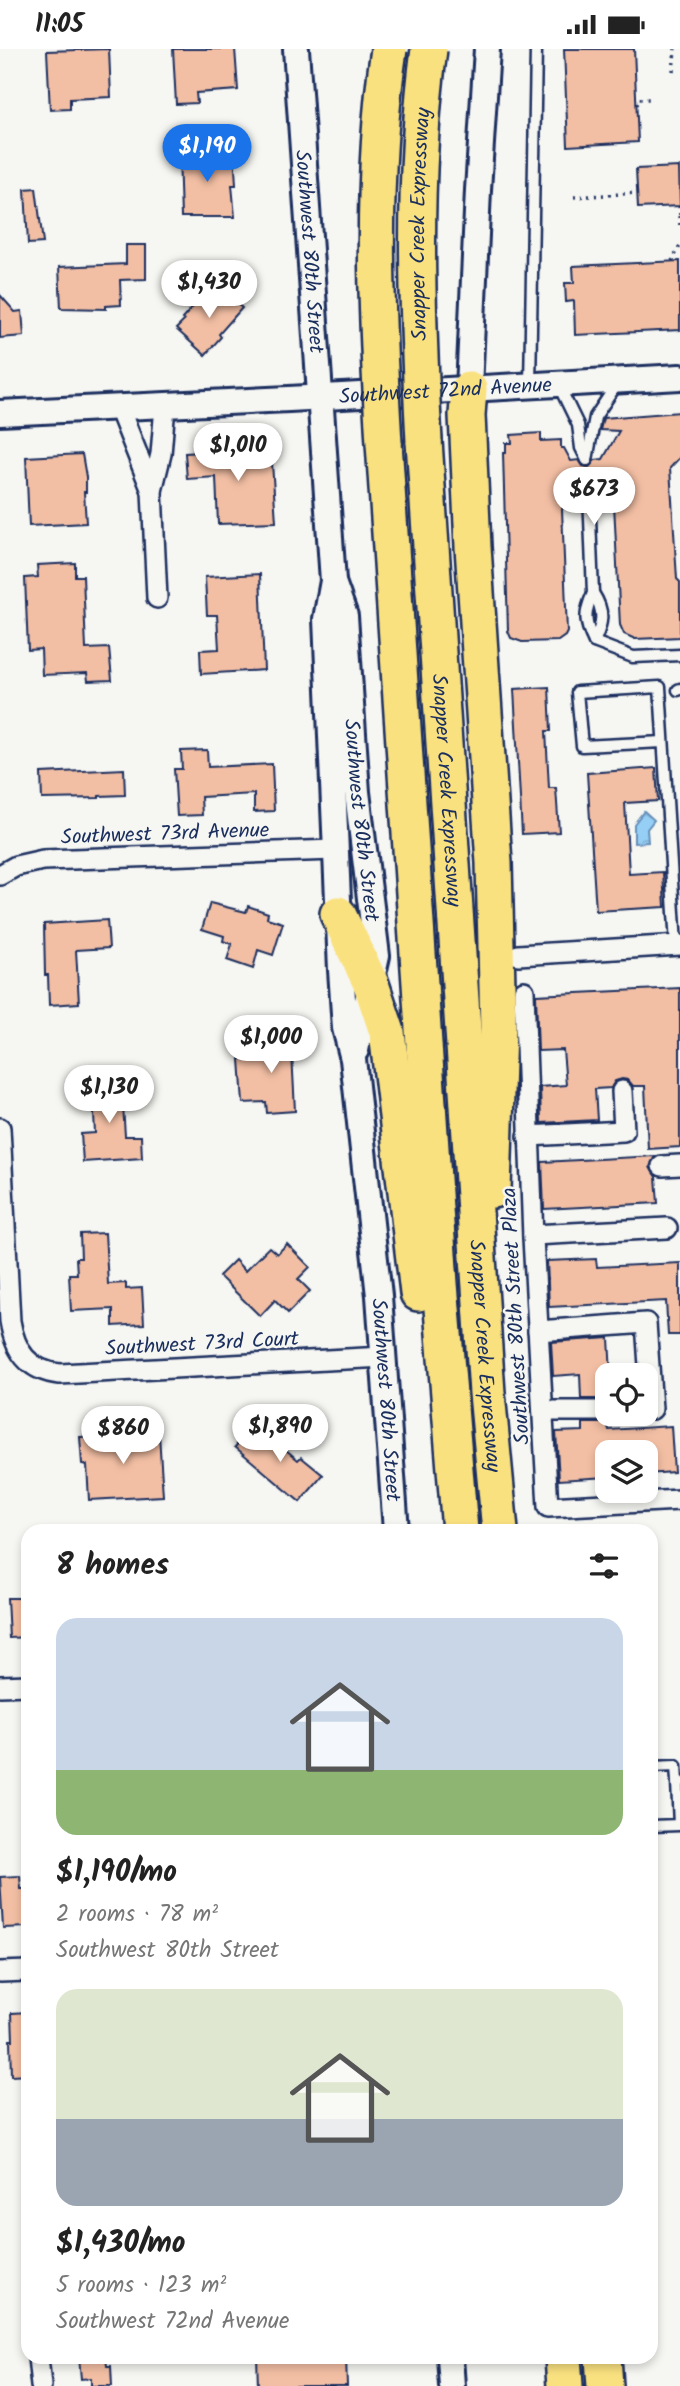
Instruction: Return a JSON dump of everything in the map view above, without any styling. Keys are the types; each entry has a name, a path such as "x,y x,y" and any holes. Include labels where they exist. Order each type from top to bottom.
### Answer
{"highway":[{"name":"Snapper Creek Expressway","path":"389,49 380,128 377,224 384,443 440,1284 460,1524"},
{"name":"Snapper Creek Expressway","path":"429,49 419,145 417,203 419,346 487,1393 499,1524"},
{"path":"469,389 467,415 494,863 498,1014 487,1393"},
{"path":"338,914 371,984 383,1018 390,1054 441,1488 458,1524"},
{"path":"563,2364 565,2386"},
{"path":"603,2364 605,2386"}],"street":[{"name":"Southwest 80th Street","path":"296,49 333,580 326,619 345,1028 354,1059 384,1357 396,1524"},
{"path":"469,389 487,49"},
{"name":"Southwest 72nd Avenue","path":"0,413 680,377"},
{"path":"158,598 152,491 161,454 165,406"},
{"path":"119,408 152,491"},
{"path":"137,454 161,454"},
{"name":"Southwest 80th Street","path":"333,580 345,616 357,792 376,942 376,965 354,1059"},
{"name":"Southwest 73rd Avenue","path":"0,875 16,866 43,860 335,850"},
{"path":"518,955 678,945"},
{"name":"Southwest 80th Street Plaza","path":"524,991 528,1136 548,1507 680,1500"},
{"path":"528,1136 624,1131 622,1091"},
{"name":"Southwest 73rd Court","path":"0,1128 10,1321 16,1343 27,1362 39,1370 60,1374 384,1357"},
{"path":"533,1235 667,1228"},
{"path":"538,1331 646,1324 649,1363"},
{"path":"543,1411 595,1411"},
{"path":"0,1686 21,1685"},
{"path":"0,1972 21,1971"},
{"path":"39,2364 41,2386"},
{"path":"450,2364 452,2386"}],"lane":[{"path":"530,385 536,49"},
{"path":"558,383 578,425 581,448 587,460 595,417 620,380"},
{"path":"589,493 593,593 588,605 586,625 594,642 633,657 680,655"},
{"path":"593,593 600,603 603,619 594,642"},
{"path":"663,742 582,746 577,692 660,687 678,945"},
{"path":"658,1767 676,1766 679,1782 679,1825 658,1826"}],"path":[{"path":"673,71 674,49"},
{"path":"636,105 639,99 652,99"},
{"path":"574,197 637,193"},
{"path":"679,206 680,227"},
{"path":"672,261 680,246"}],"water":[{"path":"644,811 654,820 647,829 648,842 634,843 634,824"}],"building":[{"path":"109,49 111,97 70,99 70,109 50,110 47,51"},
{"path":"173,49 235,49 238,90 196,93 197,103 176,104"},
{"path":"564,49 634,49 638,142 568,146"},
{"path":"234,151 236,185 232,185 235,217 181,217 179,153"},
{"path":"679,167 680,206 638,208 636,169"},
{"path":"36,188 43,243 28,244 25,189"},
{"path":"126,245 146,245 146,279 120,280 121,305 106,306 106,309 61,308 59,267 126,264"},
{"path":"680,261 680,330 575,335 574,301 566,302 565,283 574,283 573,266"},
{"path":"217,285 242,308 205,355 176,329 198,301 201,304"},
{"path":"0,295 15,312 22,311 24,336 0,338"},
{"path":"680,412 680,457 670,468 677,579 680,582 680,637 635,639 624,634 620,625 614,504 606,497 597,497 596,490 589,486 583,489 582,497 572,497 562,509 565,636 558,641 522,642 511,638 508,631 503,453 506,453 506,443 512,443 511,435 541,433 541,441 561,440 561,448 564,448 571,461 579,460 583,466 589,467 595,460 603,459 619,431 600,430 603,418"},
{"path":"271,448 276,522 218,524 216,477 187,479 185,453"},
{"path":"82,454 86,477 86,523 29,526 26,457"},
{"path":"75,563 75,576 83,576 86,649 109,648 112,680 88,681 87,673 42,675 41,649 28,650 25,578 38,577 37,565"},
{"path":"260,574 264,670 201,674 200,650 219,649 217,615 207,615 205,577"},
{"path":"549,687 551,731 546,731 549,788 556,788 559,832 522,834 514,689"},
{"path":"207,750 208,767 272,764 274,811 254,812 254,794 201,797 202,815 177,816 174,769 182,769 181,751"},
{"path":"656,768 658,801 625,803 629,874 663,872 665,907 596,911 587,773"},
{"path":"124,769 125,795 42,799 41,773"},
{"path":"210,903 246,912 248,906 268,913 267,918 283,923 273,955 258,950 253,969 227,960 232,944 223,941 224,936 202,929"},
{"path":"107,920 109,948 76,950 79,1003 49,1005 48,975 45,975 44,924"},
{"path":"680,988 680,1147 648,1149 645,1086 633,1086 628,1080 615,1081 611,1088 595,1089 597,1120 541,1123 540,1087 566,1085 563,1050 538,1051 536,995"},
{"path":"291,1033 295,1111 267,1113 266,1102 243,1103 240,1059 263,1057 261,1034"},
{"path":"121,1075 125,1136 141,1136 142,1158 83,1162 81,1134 95,1133 92,1076"},
{"path":"655,1156 650,1167 656,1177 658,1203 544,1209 542,1162"},
{"path":"105,1233 108,1284 126,1283 126,1289 142,1288 144,1324 113,1326 113,1309 71,1311 69,1274 77,1274 76,1258 81,1258 80,1234"},
{"path":"287,1244 310,1267 298,1279 310,1291 288,1313 275,1300 260,1316 219,1276 235,1260 245,1271 269,1247 277,1254"},
{"path":"596,1259 597,1267 680,1263 680,1335 668,1335 666,1301 549,1307 547,1261"},
{"path":"609,1338 610,1363 595,1363 595,1399 581,1399 580,1374 553,1376 551,1342"},
{"path":"583,1423 608,1426 609,1430 671,1426 674,1472 658,1473 658,1440 595,1440 595,1478 559,1480 556,1432 583,1431"},
{"path":"253,1426 277,1447 279,1444 298,1460 301,1457 323,1475 300,1502 235,1447"},
{"path":"159,1434 163,1496 89,1500 87,1465 82,1464 80,1437"},
{"path":"7,1598 21,1598 21,1637 9,1638"},
{"path":"20,1876 21,1927 3,1928 0,1877"},
{"path":"21,2012 21,2075 11,2076 12,2013"},
{"path":"80,2364 111,2366 112,2386 91,2386 91,2378 81,2379"},
{"path":"257,2364 346,2364 347,2386 258,2386"}]}
